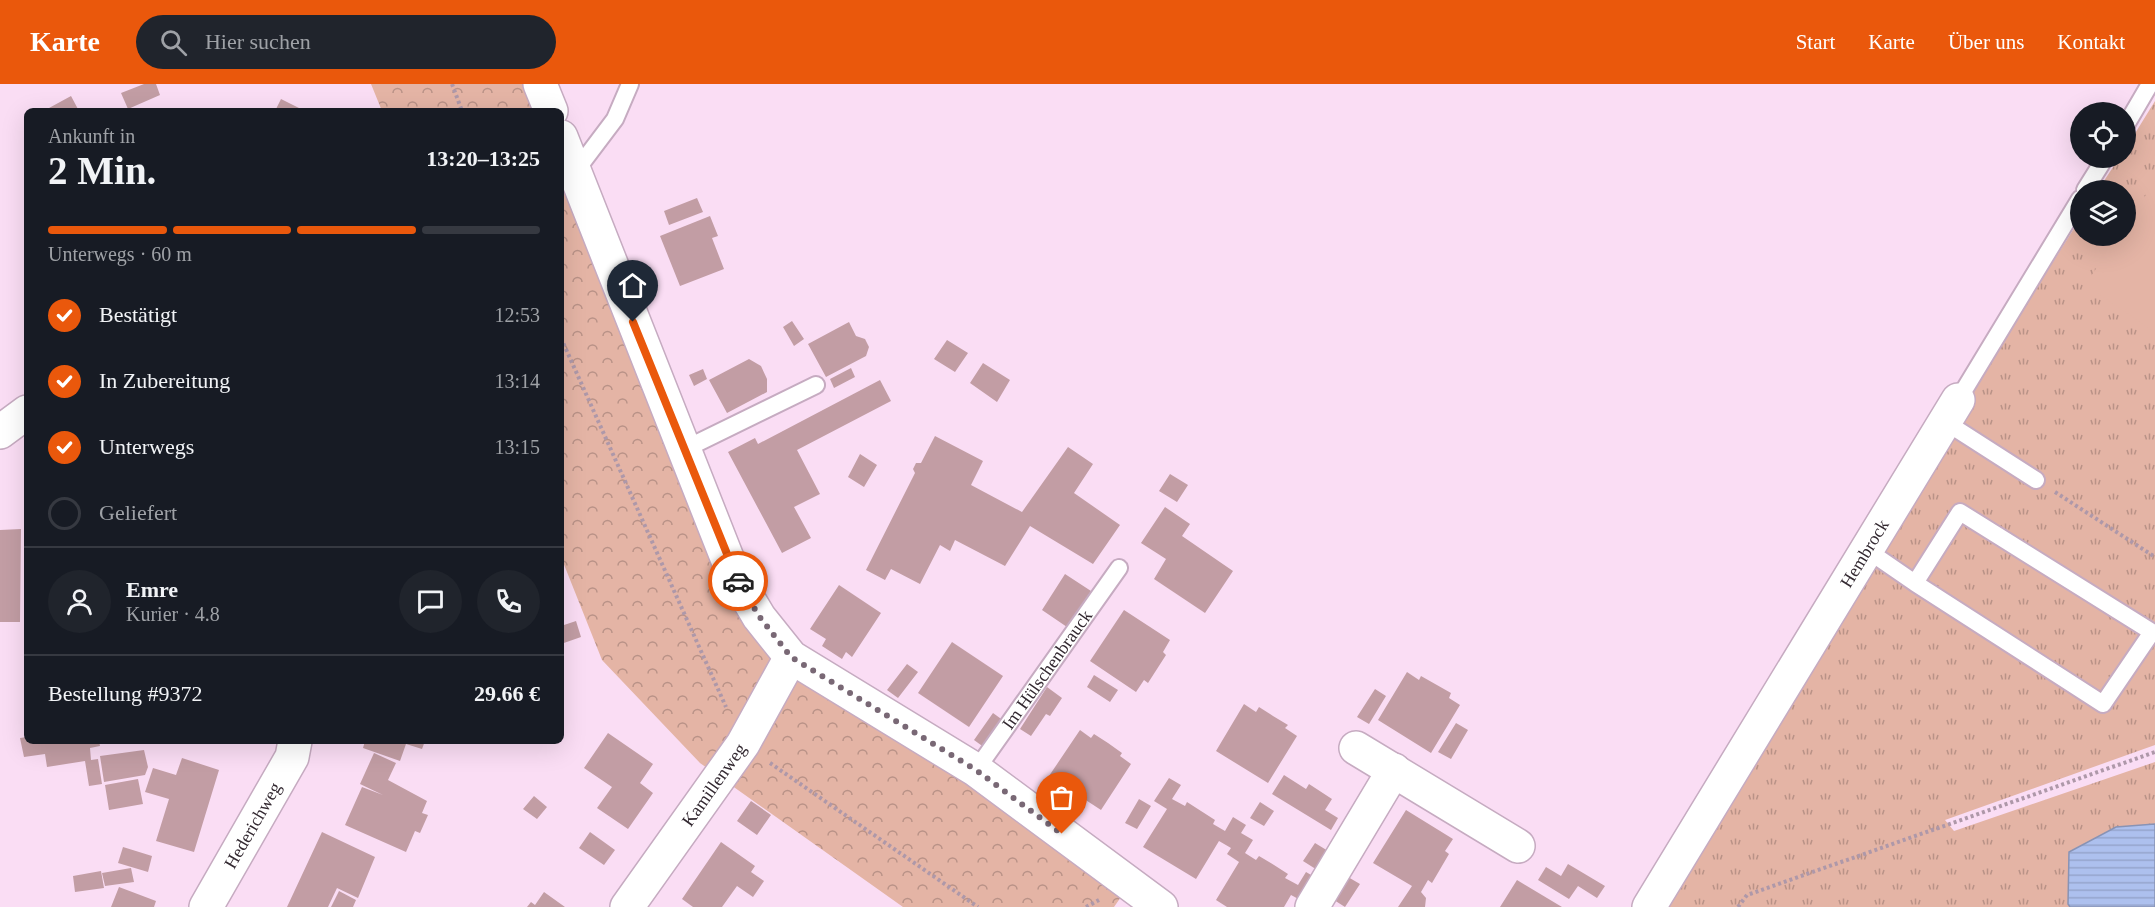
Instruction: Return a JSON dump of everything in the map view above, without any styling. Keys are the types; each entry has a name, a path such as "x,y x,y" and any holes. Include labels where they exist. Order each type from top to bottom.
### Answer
{"street":[{"path":"540,84 550,108"},
{"path":"564,145 733,573 759,616 791,657 976,770 1161,907"},
{"name":"Hembrock","path":"1648,907 1951,411"},
{"path":"0,432 24,414"},
{"name":"Kamillenweg","path":"637,904 743,744 791,657"},
{"name":"Hederichweg","path":"206,907 292,757 294,744"},
{"path":"1356,748 1518,846"},
{"path":"1312,907 1394,770"}],"lane":[{"path":"576,172 615,119 630,84"},
{"path":"2136,108 2150,84"},
{"name":"Hembrock","path":"1951,411 2070,215"},
{"path":"683,450 816,385"},
{"path":"1951,411 2036,480"},
{"path":"1867,550 1915,583 2103,704 2154,630 1960,512 1915,583"},
{"name":"Im Hülschenbrauck","path":"976,770 1119,567"}],"path":[{"path":"452,84 461,108"},
{"path":"564,345 743,744 978,907"},
{"path":"2036,480 2155,557"},
{"path":"1738,907 1747,895 2155,752"}],"green space":[{"path":"371,84 528,84 537,108 381,108"},
{"path":"2155,101 2155,745 1945,820 1954,831 2155,762 2155,907 1649,907 1778,696 2070,235 2070,246 2136,246 2136,180 2105,180 2112,168 2136,168 2136,132"},
{"path":"564,175 752,633 1130,884 1114,907 903,907 700,763 602,660 564,565"},
{"path":"2155,181 2155,332 2085,285 2111,246 2136,246 2136,210"}],"water":[{"path":"2155,824 2155,907 2070,907 2068,904 2069,852 2116,827"}],"building":[{"path":"144,84 156,84 160,95 128,108 121,93"},
{"path":"71,96 77,108 49,108"},
{"path":"281,99 299,108 276,108"},
{"path":"697,198 703,212 669,225 664,211"},
{"path":"710,216 718,236 712,238 724,269 680,286 660,236"},
{"path":"792,321 804,339 794,346 783,327"},
{"path":"849,322 856,336 865,339 869,347 866,356 826,377 808,344"},
{"path":"947,340 968,353 955,372 934,359"},
{"path":"749,359 761,366 767,379 767,392 727,413 709,380"},
{"path":"983,363 1010,380 997,402 970,383"},
{"path":"851,368 855,377 834,388 830,379"},
{"path":"703,369 707,379 694,386 689,375"},
{"path":"880,380 891,401 797,450 820,494 794,507 811,538 782,553 728,452 755,438 758,444"},
{"path":"935,436 983,461 971,485 1022,512 1068,447 1093,464 1074,493 1120,525 1093,564 1030,526 1005,566 955,540 950,551 940,545 920,584 891,569 885,580 866,570 915,473 913,469 916,463 921,463"},
{"path":"860,454 877,465 864,487 848,477"},
{"path":"1170,474 1188,485 1177,502 1159,491"},
{"path":"1165,507 1190,524 1182,536 1233,571 1205,613 1154,579 1166,559 1141,543"},
{"path":"21,529 20,622 0,622 0,530"},
{"path":"1065,574 1091,591 1067,627 1042,610"},
{"path":"839,585 881,613 852,657 846,652 842,659 822,646 826,639 810,629"},
{"path":"1124,610 1170,640 1163,652 1166,655 1148,683 1144,680 1136,692 1090,661"},
{"path":"576,621 581,637 564,643 564,625"},
{"path":"952,642 1003,676 969,727 918,693"},
{"path":"907,664 918,672 898,698 887,690"},
{"path":"1407,672 1419,680 1421,676 1451,693 1449,698 1460,705 1431,753 1378,720"},
{"path":"1094,675 1118,690 1110,702 1087,687"},
{"path":"1047,687 1062,698 1050,716 1046,714 1031,736 1020,729"},
{"path":"1375,689 1386,696 1369,724 1357,717"},
{"path":"1244,704 1256,712 1259,707 1288,725 1285,728 1297,736 1268,783 1216,751"},
{"path":"993,713 1004,721 985,748 974,740"},
{"path":"1456,723 1468,730 1451,759 1438,752"},
{"path":"1080,730 1091,738 1094,734 1108,743 1122,753 1120,756 1131,764 1101,810 1049,776"},
{"path":"608,733 653,764 640,783 653,793 628,829 597,808 612,787 584,768"},
{"path":"24,737 24,744 100,744 100,746 90,748 91,760 98,759 102,784 89,786 85,761 47,767 45,754 24,757 20,738"},
{"path":"364,744 406,744 400,761 363,748"},
{"path":"406,744 424,744 422,749"},
{"path":"144,750 148,767 145,775 104,782 100,756"},
{"path":"374,753 396,763 388,780 427,801 422,813 428,815 420,833 415,831 406,852 345,825 362,787 383,795 360,784"},
{"path":"182,758 219,770 194,852 156,841 169,799 145,792 153,768 176,775"},
{"path":"1284,775 1306,789 1309,784 1332,799 1325,810 1338,818 1331,830 1272,794"},
{"path":"1169,778 1181,785 1172,799 1185,806 1187,802 1215,820 1213,824 1225,831 1233,817 1246,825 1241,833 1253,840 1245,853 1256,860 1259,856 1274,865 1288,874 1285,878 1298,885 1306,872 1318,879 1304,902 1291,895 1284,907 1227,907 1216,900 1239,862 1227,854 1231,848 1219,841 1196,879 1143,847 1167,809 1154,801"},
{"path":"138,779 143,804 109,810 105,785"},
{"path":"534,796 547,807 537,819 523,809"},
{"path":"1139,799 1151,806 1137,829 1125,823"},
{"path":"751,801 771,815 757,835 737,821"},
{"path":"1260,802 1274,811 1264,826 1250,818"},
{"path":"1406,810 1453,839 1445,851 1449,854 1432,883 1428,880 1421,892 1426,898 1425,907 1398,907 1412,886 1373,863"},
{"path":"322,832 375,857 358,898 337,888 328,907 287,907"},
{"path":"590,832 615,850 604,865 579,848"},
{"path":"721,842 755,866 751,872 764,881 753,897 737,886 722,907 693,907 682,899"},
{"path":"1315,843 1333,854 1322,873 1303,861"},
{"path":"123,847 152,856 148,872 118,863"},
{"path":"1568,864 1605,886 1597,898 1578,886 1569,899 1538,880 1546,867 1561,876"},
{"path":"131,868 134,882 105,886 102,873"},
{"path":"101,871 104,888 75,892 73,876"},
{"path":"1348,877 1360,884 1345,907 1334,900"},
{"path":"1517,880 1562,907 1500,907"},
{"path":"119,887 156,901 154,907 111,907"},
{"path":"339,891 356,900 353,907 331,907"},
{"path":"544,892 565,907 527,907 531,902 535,905"}],"way so far":[{"path":"738,581 759,616 791,657 976,770 1062,834"}],"route":[{"path":"633,322 738,581"}]}
